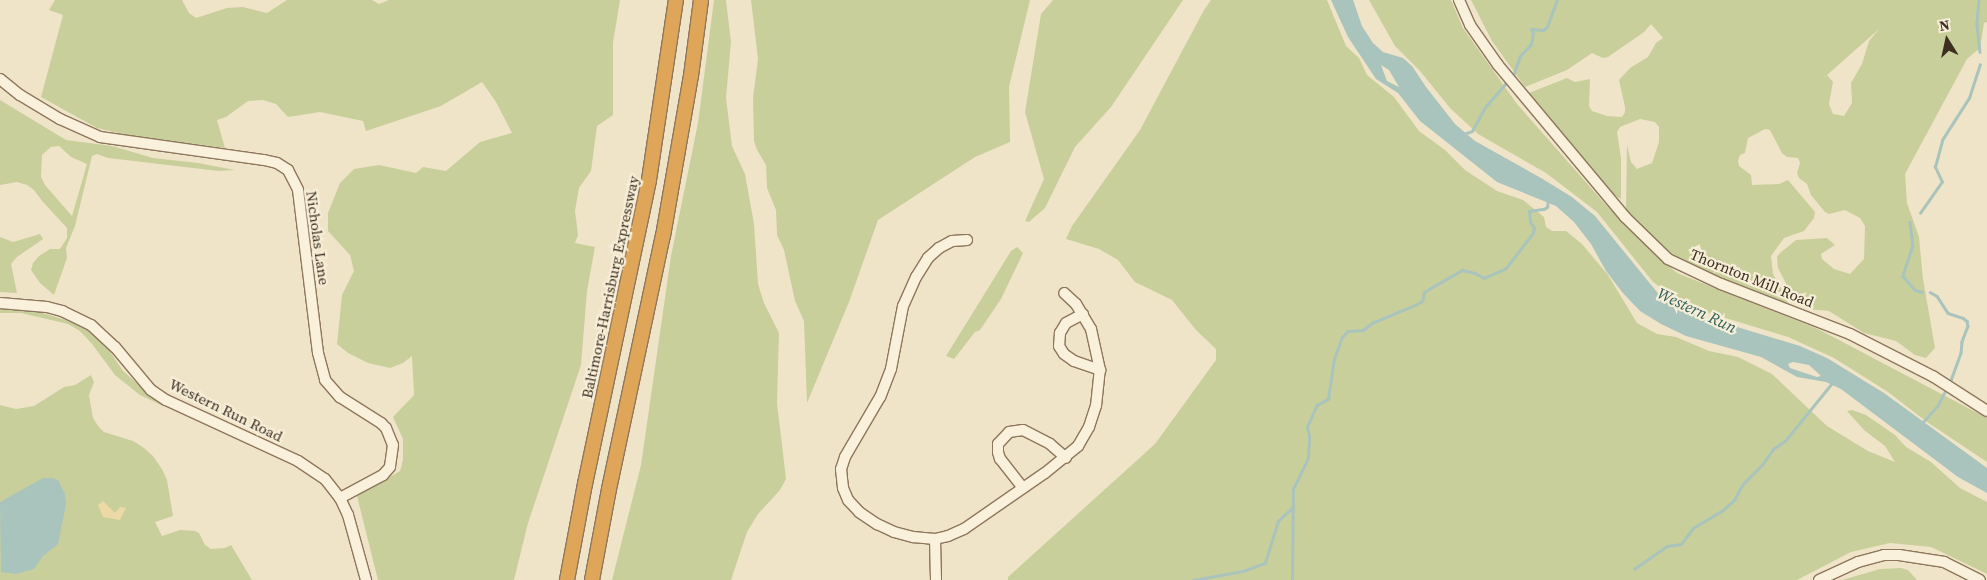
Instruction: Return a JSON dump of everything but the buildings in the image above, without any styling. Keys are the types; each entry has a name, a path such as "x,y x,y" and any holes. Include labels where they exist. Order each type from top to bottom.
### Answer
{"highway":[{"name":"Baltimore-Harrisburg Expressway","path":"567,580 585,484 649,180 676,0"},
{"path":"592,580 622,426 663,236 686,106 701,0"}],"street":[{"name":"Thornton Mill Road","path":"1459,0 1470,25 1498,65 1625,217 1668,258 1721,284 1850,334 1934,377 1987,411"},
{"name":"Nicholas Lane","path":"0,79 20,95 60,119 100,137 264,160 277,163 288,170 298,190 318,353 325,380 340,397 386,428 393,445 390,466 383,475 340,498"},
{"path":"967,240 952,241 939,248 928,258 916,277 903,306 890,369 880,397 850,447 841,469 848,500 859,512 876,524 894,532 935,539 948,536 964,529 1066,458 1078,446 1089,427 1096,406 1100,370 1091,329 1076,304 1064,293"},
{"name":"Western Run Road","path":"0,303 47,307 62,311 91,325 115,347 151,390 189,412 313,470 325,478 340,498 354,536 366,580"},
{"path":"1083,314 1066,323 1060,333 1060,346 1064,354 1074,361 1100,370"},
{"path":"1023,488 1000,459 998,452 998,444 1009,432 1024,430 1050,444 1066,458"},
{"path":"935,539 936,580"},
{"path":"1819,580 1858,562 1884,555 1899,555 1944,562 1980,580"}],"green space":[{"path":"55,0 182,0 189,13 196,18 227,8 243,7 267,13 287,0 372,0 379,4 389,0 620,0 613,43 613,115 597,126 591,171 579,188 575,211 578,235 575,243 595,247 587,291 581,365 528,523 514,580 378,580 357,496 400,471 403,460 403,439 393,417 414,395 412,356 403,363 390,368 368,363 348,353 337,344 342,295 354,271 350,255 328,231 328,213 340,183 354,169 379,165 416,173 423,167 446,171 480,142 512,133 496,102 482,82 441,106 366,131 363,121 320,112 288,117 276,104 263,100 248,101 226,117 217,120 225,148 127,135 97,128 41,97 63,15 49,10"},
{"path":"714,0 726,0 731,42 726,98 732,146 745,174 754,224 758,284 764,303 779,333 777,403 786,479 780,490 758,514 747,532 731,580 612,580 641,465 671,256 698,123"},
{"path":"751,0 1030,0 1009,87 1010,142 975,157 878,220 849,302 807,403 804,321 795,301 784,250 777,235 776,210 767,188 766,165 754,141 753,98 758,59"},
{"path":"1053,0 1183,0 1111,107 1075,147 1045,208 1029,222 1025,221 1044,179 1025,112 1041,14"},
{"path":"1211,0 1327,0 1346,46 1359,58 1367,75 1394,97 1419,131 1445,150 1465,170 1497,191 1523,200 1544,217 1546,227 1552,231 1566,231 1582,244 1608,275 1637,323 1657,334 1676,337 1709,351 1738,357 1772,374 1827,426 1868,451 1895,462 1885,446 1864,430 1847,411 1852,410 1866,415 1895,435 1906,447 1931,462 1960,488 1987,502 1987,574 1931,547 1890,543 1851,552 1797,580 1008,580 1008,577 1155,444 1216,360 1216,349 1196,330 1172,300 1135,282 1118,260 1099,249 1066,239 1072,226 1140,130"},
{"path":"1369,0 1451,0 1463,28 1517,104 1606,205 1654,254 1677,273 1818,329 1987,418 1987,462 1927,422 1888,392 1834,358 1788,337 1689,307 1653,282 1597,212 1546,173 1478,134 1450,108 1420,71 1395,46"},
{"path":"1471,0 1987,0 1987,22 1984,23 1980,48 1967,59 1905,174 1907,203 1919,237 1923,279 1935,348 1926,358 1915,355 1896,341 1864,333 1829,311 1807,309 1794,299 1778,268 1777,257 1780,253 1796,240 1827,238 1835,245 1821,254 1822,259 1834,269 1850,274 1864,259 1865,226 1860,218 1845,210 1829,214 1825,212 1811,195 1807,184 1799,178 1797,173 1800,163 1798,158 1787,157 1782,153 1770,130 1765,129 1748,138 1745,153 1740,155 1738,161 1739,166 1751,175 1752,185 1779,184 1788,180 1815,212 1814,218 1804,231 1784,238 1771,256 1773,274 1793,309 1680,260 1636,224 1626,210 1627,145 1631,162 1637,169 1652,163 1659,142 1659,127 1655,122 1640,119 1620,127 1617,132 1621,158 1621,199 1612,194 1529,93 1567,78 1575,82 1590,79 1589,106 1592,111 1607,116 1622,117 1625,107 1619,80 1630,68 1648,57 1656,43 1663,38 1651,24 1644,32 1608,57 1603,58 1592,53 1567,70 1525,87 1492,41","holes":["1879,29 1869,41 1862,64 1851,83 1852,103 1844,116 1833,114 1829,104 1833,82 1827,75"]},
{"path":"0,100 66,140 112,146 153,158 198,163 235,170 219,171 108,158 97,154 92,156 75,226 66,248 67,258 54,295 40,283 31,270 33,263 39,256 50,249 60,249 67,238 67,228 34,190 27,185 17,182 0,185","holes":["59,146 71,157 87,164 72,216 45,185 41,177 42,155 51,147"]},
{"path":"40,234 43,239 17,257 11,264 17,293 0,292 0,237 13,242"},
{"path":"1017,247 1023,253 1001,299 980,330 975,332 954,359 946,356 1011,251"},
{"path":"0,308 36,311 79,324 105,344 123,371 163,406 140,395 115,375 80,331 68,324 21,313 0,313"},
{"path":"91,375 94,382 89,395 93,418 98,426 104,432 133,441 144,448 153,456 167,480 173,516 155,522 162,536 180,530 195,531 199,533 205,545 211,549 225,548 231,545 252,580 0,580 0,405 16,409 34,406 64,387 75,385"},
{"path":"1901,568 1908,570 1917,580 1842,580 1880,569"}],"sand":[{"path":"103,501 115,513 120,507 126,508 120,520 103,517 98,505"}],"water":[{"path":"1331,0 1353,0 1362,26 1373,43 1383,52 1403,58 1412,66 1455,124 1475,141 1572,197 1595,216 1661,297 1678,309 1800,346 1827,358 1884,393 1987,468 1987,493 1958,477 1841,389 1826,382 1797,377 1761,357 1686,336 1640,311 1606,271 1591,244 1574,222 1556,206 1497,182 1420,121 1398,93 1376,79 1348,37","holes":["1381,65 1389,70 1399,87 1387,81","1793,362 1809,365 1821,376 1817,377 1790,368 1788,364"]},
{"path":"43,478 58,480 65,494 66,505 58,544 43,556 34,569 16,574 1,572 0,502"}],"waterway":[{"path":"1513,76 1520,56 1531,44 1533,34 1531,29 1543,30 1547,27 1557,0"},
{"path":"1979,0 1977,24 1980,52"},
{"path":"1920,213 1942,182 1935,167 1942,140 1969,98 1980,65"},
{"path":"1463,134 1472,131 1486,106 1506,83"},
{"path":"1292,580 1293,489 1308,458 1309,436 1307,427 1317,405 1328,399 1334,359 1342,337 1348,331 1363,330 1372,323 1415,305 1422,301 1424,292 1462,270 1475,273 1484,278 1506,268 1533,233 1534,228 1530,222 1529,211 1544,209 1547,207 1548,201"},
{"path":"1910,222 1913,245 1903,276 1915,290 1922,292"},
{"path":"1930,292 1937,296 1948,313 1967,321 1968,326 1962,342 1961,353 1951,380"},
{"path":"1634,569 1667,546 1681,544 1693,528 1723,510 1734,500 1743,484 1762,465 1773,449 1785,441 1833,382"},
{"path":"1921,424 1938,405 1945,391"},
{"path":"1193,580 1243,571 1265,563 1278,521 1292,508"}],"water label":[{"name":"Western Run","path":"1697,310"}]}
